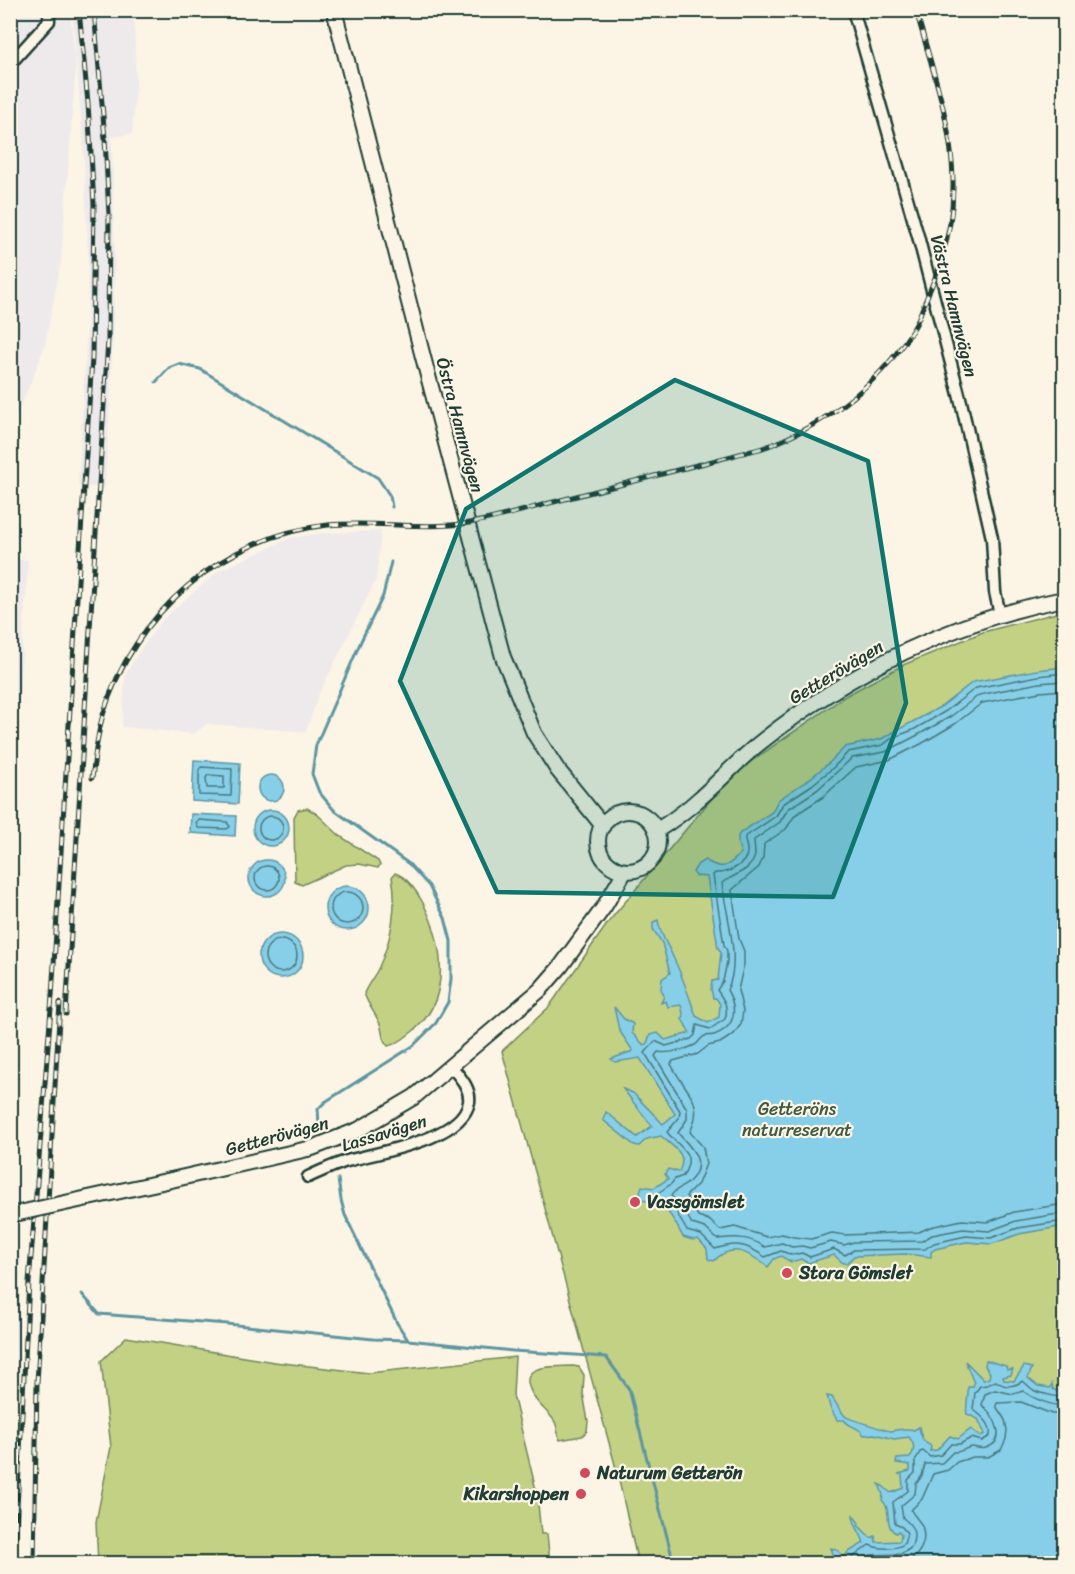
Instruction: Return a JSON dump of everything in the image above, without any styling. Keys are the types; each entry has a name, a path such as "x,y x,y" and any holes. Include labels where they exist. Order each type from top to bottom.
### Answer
{"street":[{"path":"10,64 49,21 49,10"},
{"name":"Östra Hamnvägen","path":"334,10 503,657 534,733 556,769 603,826"},
{"name":"Västra Hamnvägen","path":"853,10 907,195 950,355 991,528 995,592 1000,615"},
{"name":"Getterövägen","path":"656,831 700,798 759,744 858,675 921,644 1000,615 1065,599"},
{"path":"631,811 644,816 656,831 658,844 650,862 639,869 625,871 613,867 600,851 598,838 603,826 618,813 631,811"},
{"name":"Getterövägen","path":"10,1215 286,1155 335,1140 368,1125 398,1108 431,1084 540,990 561,966 604,907 618,887 625,871"},
{"name":"Lassavägen","path":"308,1177 345,1161 418,1142 447,1128 464,1115 469,1102 467,1089 451,1066"}],"highlighted area":[{"path":"675,380 868,461 906,703 833,897 497,892 400,681 466,509"}],"shaded area":[{"path":"11,11 70,11 76,67 61,262 45,345 11,428"},
{"path":"72,11 134,11 136,84 132,134 112,137 115,264 105,488 78,486 87,325 88,252 83,141"},
{"path":"381,531 376,580 319,694 306,732 207,724 194,734 122,727 125,675 140,650 163,619 218,571 290,538 321,533"},
{"path":"10,560 28,560 11,826"},
{"path":"21,1256 18,1346 11,1519 10,1258"}],"green space":[{"name":"Getteröns naturreservat","path":"1064,611 1064,1563 638,1563 617,1472 502,1051 549,1007 610,920 713,797 746,765 847,695 903,665 983,632"},
{"path":"307,808 317,814 340,836 378,861 380,865 378,868 359,864 346,865 302,885 295,882 294,817 298,810"},
{"path":"395,873 408,881 423,903 436,936 440,971 439,988 434,1004 425,1019 404,1039 388,1046 364,993 378,969 390,936 394,912 392,877"},
{"path":"126,1337 274,1362 369,1373 515,1357 513,1395 537,1494 541,1534 547,1534 550,1563 98,1563 96,1522 111,1447 101,1361"},
{"path":"545,1367 579,1367 584,1375 583,1393 588,1421 587,1431 582,1436 560,1440 555,1422 536,1400 529,1388 528,1379 531,1373"}],"water":[{"path":"1064,667 1064,1226 1019,1234 992,1244 966,1242 935,1249 931,1252 931,1257 906,1254 854,1256 847,1263 843,1263 834,1255 808,1263 801,1259 791,1262 781,1256 774,1259 768,1267 748,1254 735,1251 721,1255 714,1261 708,1259 707,1249 698,1239 683,1237 672,1217 663,1207 642,1200 640,1192 642,1186 654,1188 668,1179 665,1174 668,1169 679,1172 682,1160 679,1152 661,1136 647,1139 639,1146 634,1145 603,1120 606,1112 637,1137 652,1126 623,1089 633,1093 663,1124 675,1114 640,1058 615,1062 611,1059 633,1051 619,1030 614,1007 624,1019 633,1024 632,1033 644,1045 650,1035 658,1033 665,1040 690,1033 682,1019 684,1017 681,1005 668,1007 666,1001 661,1003 664,996 661,989 662,979 670,973 662,943 653,929 653,922 658,920 662,935 680,973 696,1016 708,1023 719,1017 720,1004 716,998 713,998 711,989 712,981 718,980 721,952 718,948 707,877 696,876 693,872 698,864 705,860 716,866 724,866 732,862 741,853 738,844 740,833 772,812 778,800 808,780 845,747 881,739 942,706 973,682"},
{"path":"194,760 240,763 238,804 192,801"},
{"path":"271,775 280,779 284,788 280,797 271,801 262,797 258,788 262,779"},
{"path":"271,810 284,815 289,828 284,841 271,846 258,841 253,828 258,815"},
{"path":"191,814 236,816 235,836 190,833"},
{"path":"267,860 280,865 285,878 280,891 267,896 254,891 249,878 254,865"},
{"path":"347,886 362,893 369,908 362,923 347,930 332,923 325,908 332,893"},
{"path":"281,934 296,941 303,956 296,971 281,978 266,971 259,956 266,941"},
{"path":"986,1360 1006,1366 1007,1370 1013,1369 1011,1375 1003,1377 1004,1380 1014,1381 1024,1366 1032,1368 1028,1378 1038,1386 1050,1388 1052,1384 1053,1389 1058,1392 1064,1391 1064,1563 831,1563 833,1554 831,1548 839,1551 842,1556 846,1556 847,1553 864,1543 853,1515 858,1525 871,1538 875,1536 876,1542 900,1541 901,1534 898,1531 896,1533 890,1526 879,1484 891,1493 903,1488 902,1475 898,1474 910,1471 910,1465 896,1463 897,1459 910,1458 914,1447 909,1437 894,1439 874,1434 864,1435 844,1420 837,1420 827,1396 832,1397 846,1417 853,1420 891,1431 914,1430 919,1427 926,1443 931,1446 930,1451 937,1450 950,1436 958,1439 971,1429 980,1436 985,1434 978,1419 967,1414 968,1387 973,1387 974,1383 965,1361 984,1380 989,1378 990,1373 985,1366"}],"waterway":[{"path":"156,382 169,368 179,364 200,369 378,478 390,496 392,507"},
{"path":"319,1125 318,1109 325,1102 413,1046 436,1023 448,1002 451,979 451,941 445,918 429,886 409,864 334,810 319,792 312,774 316,745 383,596 391,562"},
{"path":"338,1179 345,1215 397,1323 408,1340 513,1351 606,1357 629,1389 674,1564"},
{"path":"10,1308 15,1292"},
{"path":"82,1294 99,1314 373,1339 408,1340"}],"railway":[{"path":"14,1564 29,1282 52,996 92,358 94,204 88,103 79,10"},
{"path":"66,1014 108,340 109,214 94,10"},
{"path":"92,778 103,715 117,678 136,644 160,613 187,586 219,563 253,545 289,532 328,525 434,526 481,521 757,450 814,424 854,397 872,381 903,344 916,324 940,263 948,236 952,208 953,180 949,137 940,94 916,10"},
{"path":"34,1564 37,1383 60,1003"}],"place":[{"name":"Vassgömslet","path":"635,1202"},
{"name":"Stora Gömslet","path":"787,1273"},
{"name":"Naturum Getterön","path":"585,1473"},
{"name":"Kikarshoppen","path":"581,1494"}]}
